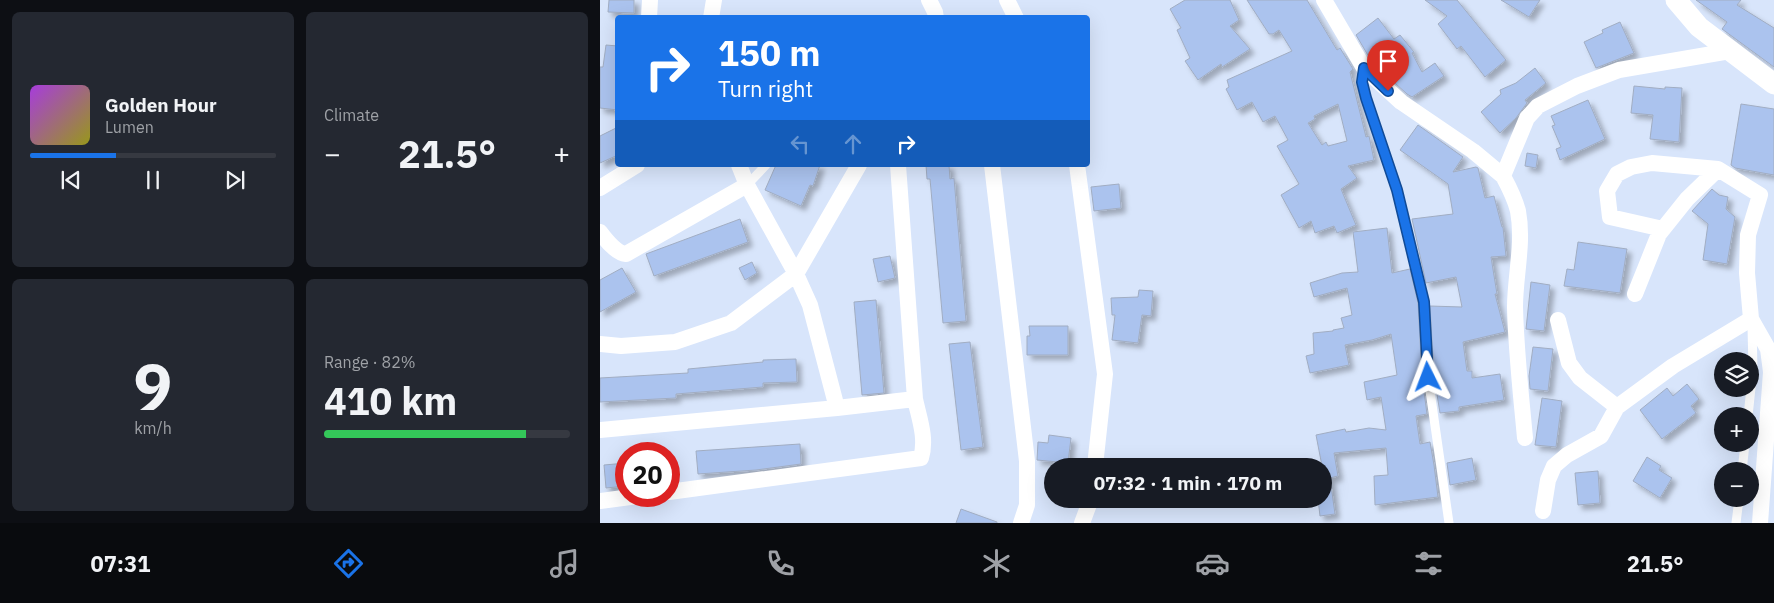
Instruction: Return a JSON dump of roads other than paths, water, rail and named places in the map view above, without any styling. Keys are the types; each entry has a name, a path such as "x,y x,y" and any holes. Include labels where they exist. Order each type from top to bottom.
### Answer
{"street":[{"path":"649,15 650,0"},
{"path":"712,15 714,0"},
{"path":"929,0 936,15"},
{"path":"1007,0 1014,15"},
{"path":"1324,0 1364,68 1401,102 1473,151 1503,176 1511,192 1518,212 1519,250 1515,305 1525,438"},
{"path":"1676,0 1699,27 1774,84"},
{"path":"1503,176 1527,118 1538,106 1576,86 1619,70 1730,51"},
{"path":"1663,229 1610,217 1607,191 1618,174 1631,167 1652,163 1718,168 1760,195 1748,235 1747,273 1751,319 1768,349 1771,372 1760,523"},
{"path":"600,188 634,167"},
{"path":"740,167 796,274 810,305 837,408"},
{"path":"600,344 621,346 675,342 731,323 796,274 858,167"},
{"path":"680,491 921,458 924,448 915,399 898,167"},
{"path":"992,167 1027,461 1027,505 1021,523"},
{"path":"1077,167 1105,374 1096,458"},
{"path":"1635,294 1659,234 1687,199 1718,168"},
{"path":"600,232 621,254 626,254 748,185"},
{"path":"1543,511 1548,480 1554,466 1567,455 1600,436 1617,407 1673,366 1751,319"},
{"path":"1558,320 1569,363 1580,378 1617,407"},
{"path":"600,430 915,399"},
{"path":"600,502 615,500"},
{"path":"1082,523 1088,508"}],"lane":[{"path":"1364,68 1362,82 1366,98 1397,190 1424,302 1428,377 1448,523"},
{"path":"748,185 764,167"},
{"path":"1749,407 1753,369 1751,319"},
{"path":"1736,523 1738,507"}]}
